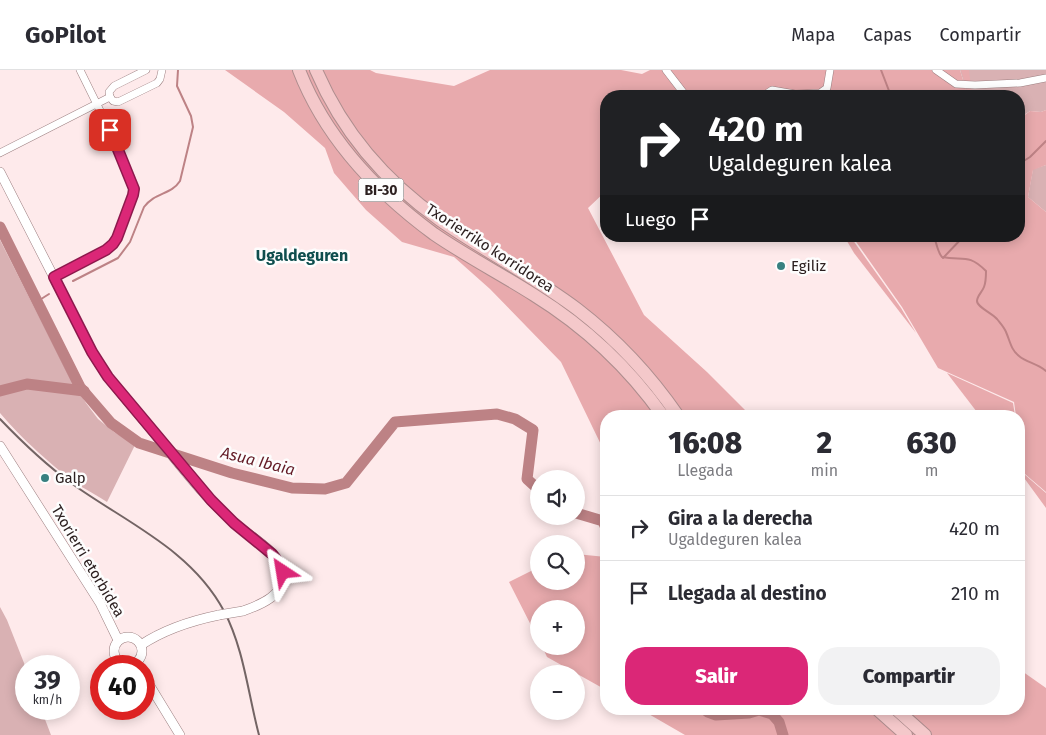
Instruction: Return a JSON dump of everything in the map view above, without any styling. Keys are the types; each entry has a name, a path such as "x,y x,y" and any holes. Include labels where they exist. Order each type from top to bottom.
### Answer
{"highway":[{"name":"Txorierriko korridorea","path":"299,70 311,95 339,141 360,168 385,194 436,234 535,296 574,323 617,362 657,410"},
{"name":"Txorierriko korridorea","path":"316,70 328,96 350,130 367,153 388,176 411,197 440,219 577,309 642,370 674,410"},
{"path":"884,715 906,735"},
{"path":"903,715 925,735"}],"street":[{"path":"54,277 106,250 113,244 134,189 115,141 80,70"},
{"path":"146,70 114,86 109,92 113,101 118,102 156,83 160,79 162,70"},
{"path":"666,70 681,90"},
{"path":"825,90 827,88 830,70"},
{"path":"936,70 956,84 1020,83 1046,78"},
{"path":"0,154 110,97"},
{"path":"0,172 99,364 197,484 228,518 272,554 282,567 283,578 278,591 261,604 243,611 192,621 175,627 141,645"},
{"name":"Txorierri etorbidea","path":"0,446 100,603 118,640"},
{"name":"Txorierri etorbidea","path":"114,655 113,648 118,640 126,636 138,641 141,645 142,655"},
{"path":"155,694 180,735"}],"shaded area":[{"path":"225,70 370,70 376,73 454,86 490,70 621,70 642,74 650,70 669,70 681,90 600,90 600,197 588,208 600,231 600,242 606,242 644,315 707,372 745,410 600,410 600,443 561,362 490,289 454,257 402,242 366,210 334,173 325,148 284,112"},
{"path":"670,70 960,70 966,90 682,90"},
{"path":"960,70 1046,70 1046,110 1041,112 1030,111 1025,114 1025,90 966,90"},
{"path":"961,70 969,70 971,90 967,90"},
{"path":"1046,110 1046,165 1033,170 1028,197 1046,212 1046,492 1025,474 1025,410 1015,410 1014,402 938,368 902,307 856,242 1025,242 1025,115 1030,111 1041,112"},
{"path":"1046,165 1046,212 1028,197 1033,169"},
{"path":"0,240 69,376 86,403 98,419 135,445 107,502 80,486 59,470 27,442 0,413"},
{"path":"848,242 854,242 901,308 916,333"},
{"path":"947,373 1013,403 1014,410 975,410"},
{"path":"1025,475 1046,493 1046,508 1025,479"},
{"path":"585,555 600,556 600,687 585,678 585,665 561,665 546,655 585,655 585,600 530,600 530,623 509,582 530,572 530,590 585,590"},
{"path":"0,607 21,655 15,655 15,720 45,720 51,735 0,735"},
{"path":"1025,673 1046,688 1046,735 685,735 650,715 1025,715"}],"waterway":[{"path":"73,281 118,258 130,242 144,207 148,202 172,189 180,181 193,127 191,116 177,86 178,70"},
{"path":"881,70 889,90"},
{"path":"1025,160 1046,141"},
{"name":"Asua Ibaia","path":"0,227 80,387 111,423 139,443 232,473 292,488 325,489 346,483 395,422 497,414 515,419 533,430 527,479 530,482"},
{"path":"936,242 942,257 970,260 980,265 986,271 985,285 978,297 978,303 1002,325 1016,354 1046,371"},
{"path":"943,258 958,242"},
{"path":"38,301 49,294"},
{"path":"0,391 27,384 84,391"},
{"name":"Asua Ibaia","path":"585,516 600,520"},
{"name":"Asua Ibaia","path":"773,715 779,722 783,735"}],"railway":[{"path":"0,419 61,476 155,538 194,570 210,589 231,626 245,672 259,735"}],"place":[{"name":"Egiliz","path":"781,266"},
{"name":"Galp","path":"45,478"}],"district":[{"name":"Ugaldeguren","path":"302,255"}],"route":[{"path":"110,130 134,189 117,238 106,250 54,277 92,352 108,377 211,500 234,523 278,560 283,572"}]}
